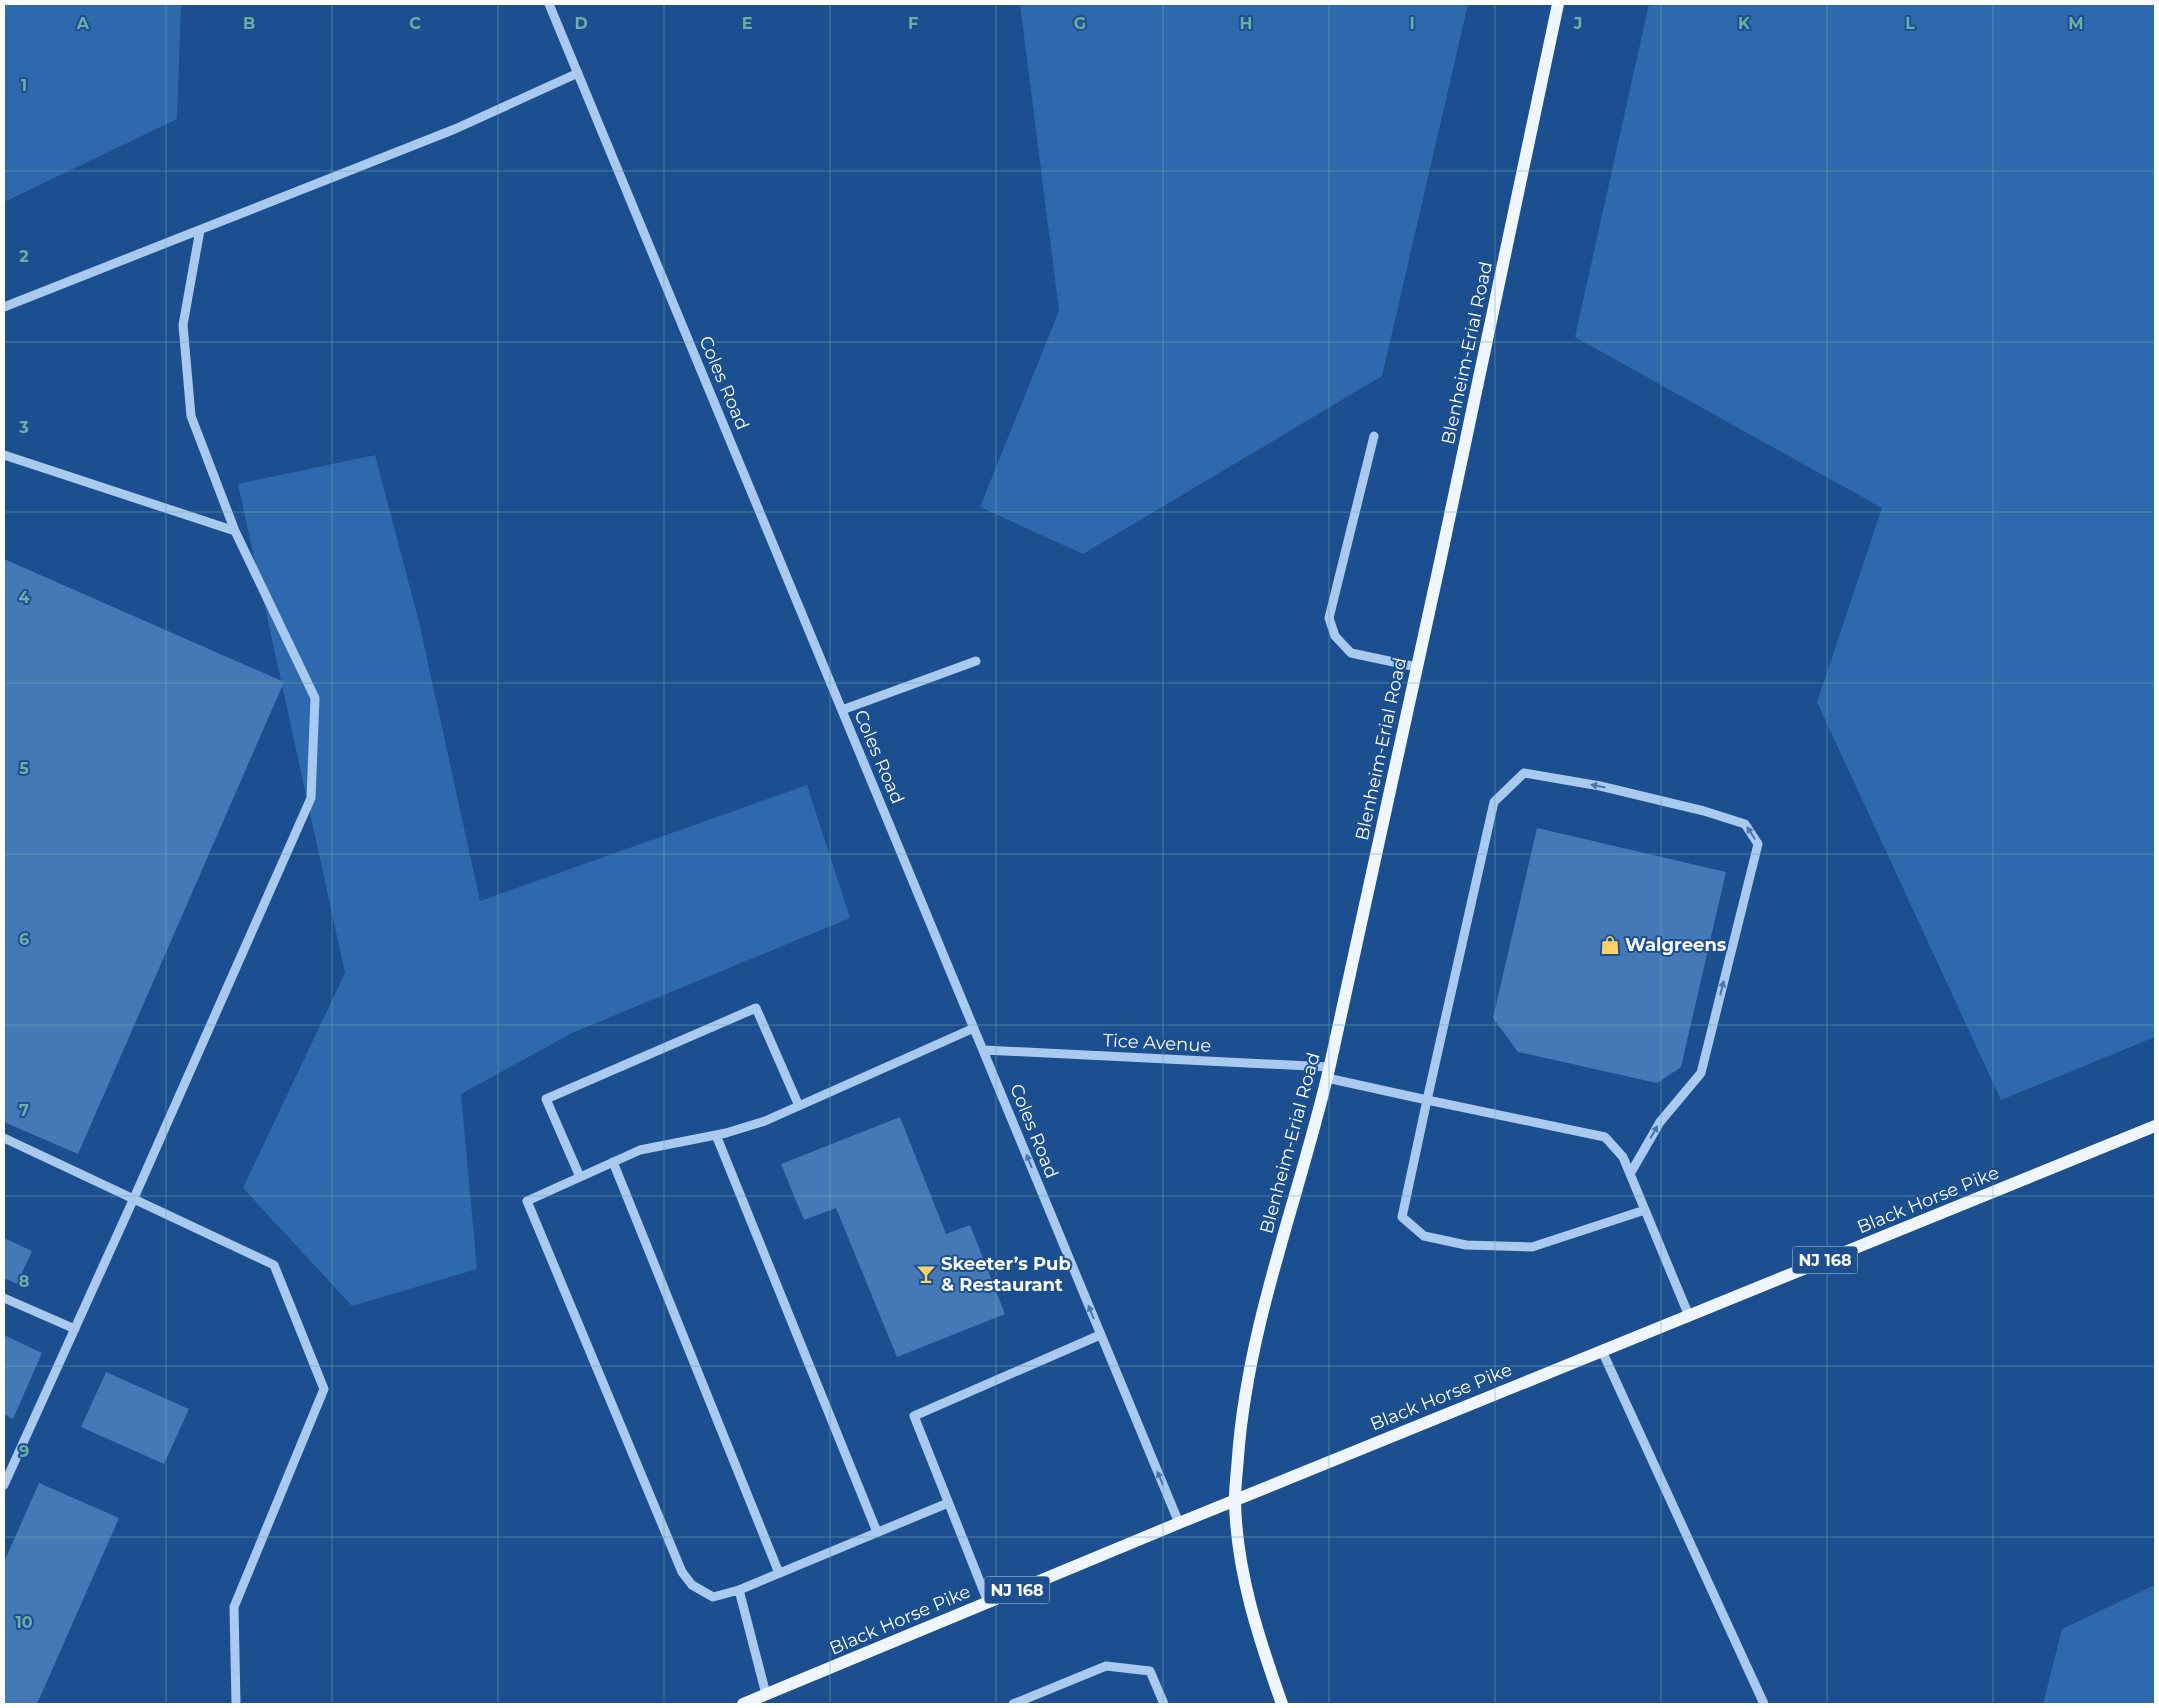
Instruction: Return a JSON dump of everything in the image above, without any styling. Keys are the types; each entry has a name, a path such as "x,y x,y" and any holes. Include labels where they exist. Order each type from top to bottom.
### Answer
{"main road":[{"name":"Blenheim-Erial Road","path":"1282,1704 1262,1648 1242,1572 1235,1500 1241,1420 1254,1343 1328,1073 1500,287 1558,4"},
{"name":"Black Horse Pike","path":"743,1704 1180,1522 2155,1126"}],"street":[{"name":"Coles Road","path":"549,4 984,1050 1100,1335 1180,1522"},
{"path":"4,307 455,130 578,73"},
{"path":"4,1485 134,1198 310,798 315,698 235,531 191,416 183,325 200,230"},
{"path":"1374,436 1329,618 1334,636 1352,653 1416,667"},
{"path":"4,455 235,531"},
{"path":"842,710 976,661"},
{"path":"1630,1174 1660,1122 1701,1073 1758,844 1745,824 1712,813 1600,786 1524,773 1494,802 1402,1217 1424,1236 1466,1245 1532,1247 1645,1210"},
{"path":"580,1177 546,1099 756,1008 799,1106"},
{"path":"948,1503 739,1590 713,1597 692,1585 682,1572 527,1201 640,1150 716,1135 764,1121 974,1028"},
{"name":"Tice Avenue","path":"984,1050 1328,1073 1427,1100 1605,1137 1623,1157 1689,1316"},
{"path":"716,1135 877,1532"},
{"path":"4,1138 274,1265 324,1389 234,1607 236,1704"},
{"path":"613,1162 779,1573"},
{"path":"4,1298 75,1329"},
{"path":"988,1602 914,1416 1100,1335"},
{"path":"1602,1351 1764,1704"},
{"path":"739,1590 766,1694"},
{"path":"1013,1704 1106,1666 1150,1671 1164,1704"}],"shaded area":[{"path":"4,4 181,4 177,119 4,202"},
{"path":"1020,4 1468,4 1382,376 1083,554 980,507 1059,311"},
{"path":"1649,4 2155,4 2155,1037 2001,1100 1817,702 1882,508 1575,337"},
{"path":"375,455 419,622 480,901 807,785 850,918 572,1033 461,1094 477,1269 352,1306 243,1188 345,973 238,484"},
{"path":"2155,1585 2155,1704 2043,1704 2062,1629"}],"building":[{"path":"4,559 284,682 78,1154 4,1122"},
{"name":"Walgreens","path":"1537,828 1726,872 1681,1067 1657,1083 1518,1052 1493,1018"},
{"name":"Skeeter’s Pub & Restaurant","path":"900,1117 946,1234 970,1225 1005,1314 897,1357 836,1208 804,1220 781,1164"},
{"path":"4,1238 32,1251 17,1284 4,1278"},
{"path":"4,1335 42,1353 13,1419 4,1414"},
{"path":"106,1372 189,1409 164,1464 81,1427"},
{"path":"39,1483 119,1518 37,1704 4,1704 4,1562"}],"place":[{"name":"Walgreens","path":"1610,945"},
{"name":"Skeeter’s Pub & Restaurant","path":"926,1274"}]}
